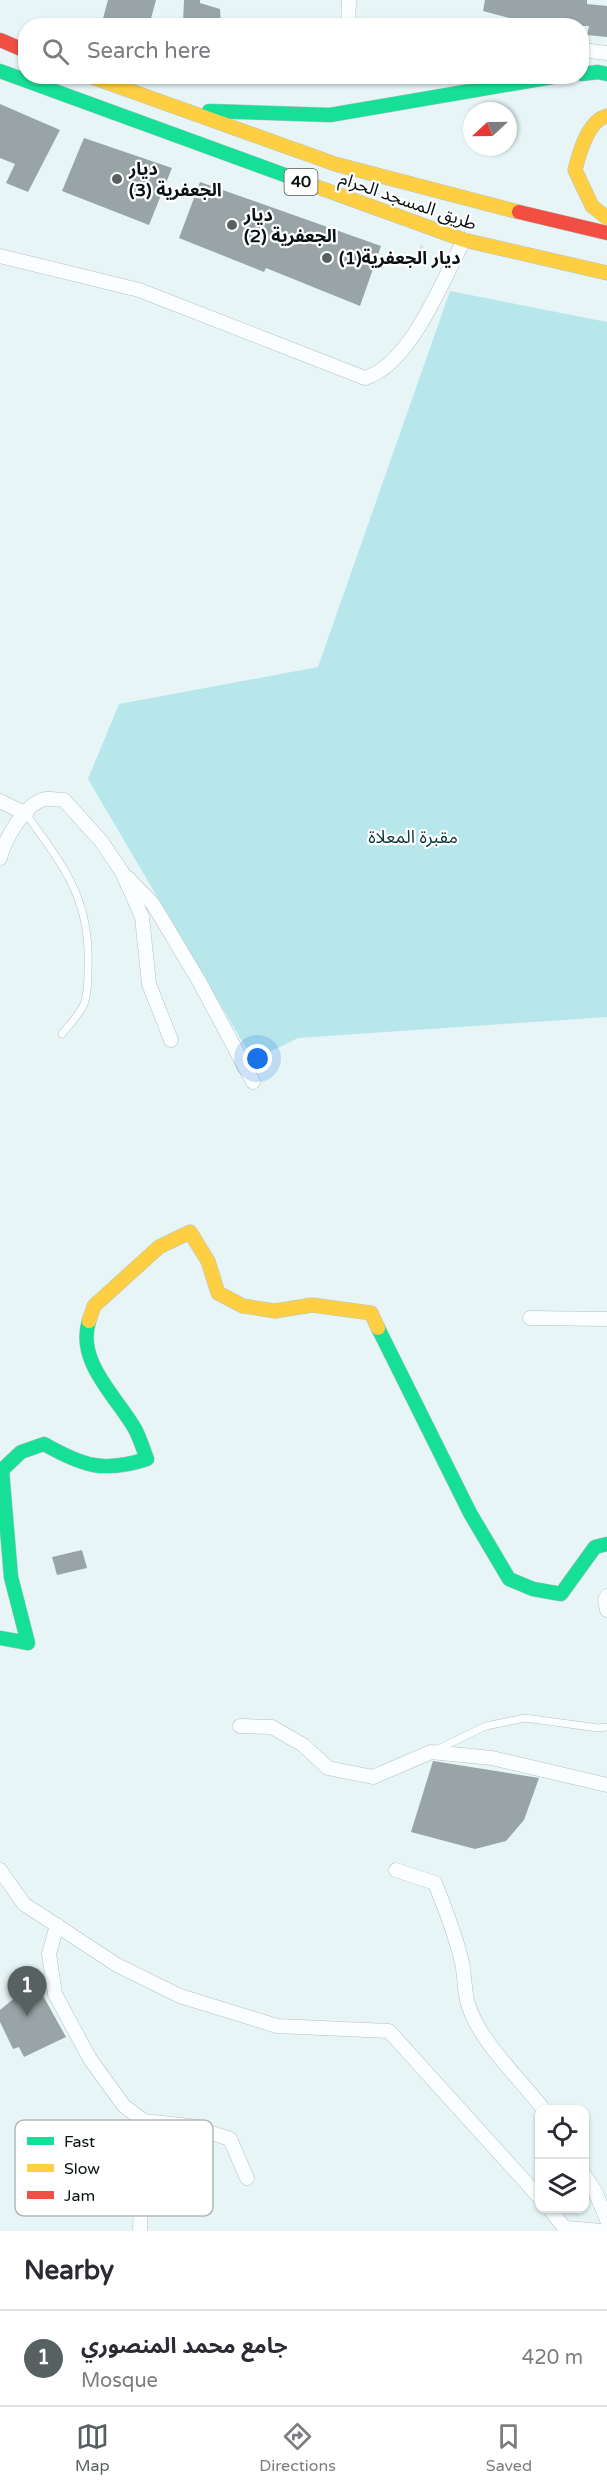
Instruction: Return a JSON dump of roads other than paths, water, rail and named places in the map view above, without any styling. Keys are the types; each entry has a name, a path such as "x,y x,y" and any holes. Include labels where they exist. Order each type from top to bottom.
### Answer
{"main road":[{"path":"0,40 18,48"},
{"name":"طريق المسجد الحرام","path":"0,71 18,78"},
{"path":"589,73 607,74"},
{"name":"طريق المسجد الحرام","path":"36,84 464,240 607,273"},
{"name":"طريق المسجد الحرام","path":"112,84 335,164 467,200 607,233"},
{"path":"182,109 330,115 511,84"},
{"path":"607,116 602,117 583,140 575,170 592,206 607,218"},
{"path":"0,1638 28,1643 11,1577 2,1470 21,1452 44,1444 88,1467 122,1468 147,1459 136,1430 93,1367 86,1331 94,1306 159,1247 190,1232 208,1261 218,1293 243,1306 275,1311 312,1305 371,1313 470,1513 509,1579 532,1589 561,1594 595,1546 607,1544"}],"street":[{"path":"348,18 349,0"},
{"path":"589,51 607,53"},
{"path":"0,256 139,290 365,378 374,375 391,363 411,340 464,240"},
{"path":"0,858 3,843 12,828 36,803 45,799 64,800 102,841 122,872 142,917 149,984 171,1040"},
{"path":"0,801 26,814"},
{"path":"122,872 153,904 199,981 253,1082"},
{"path":"530,1318 607,1318"},
{"path":"607,1596 605,1600 607,1610"},
{"path":"240,1726 272,1727 303,1745 328,1768 373,1778 431,1752 492,1758 607,1785"},
{"path":"0,1870 24,1904 117,1965 180,1996 277,2026 389,2031 535,2192"},
{"path":"396,1870 435,1883 462,1963 468,2004 479,2027 508,2068 540,2105"},
{"path":"57,1925 49,1954 56,1994 90,2059 124,2106 143,2120"},
{"path":"213,2133 230,2139 247,2178"},
{"path":"589,2181 607,2220"},
{"path":"553,2213 566,2229 602,2231"},
{"path":"140,2231 141,2216"}],"lane":[{"path":"26,814 61,863 84,914 88,951 87,993 83,1007 62,1034"},
{"path":"431,1752 486,1726 525,1718 598,1728 607,1726"}],"place":[{"name":"ديار الجعفرية (3)","path":"117,179"},
{"name":"ديار الجعفرية (2)","path":"232,225"},
{"name":"ديار الجعفرية(1)","path":"327,258"},
{"name":"جامع محمد المنصوري","path":"27,2016"}],"park label":[{"name":"مقبرة المعلاة","path":"413,837"}]}
